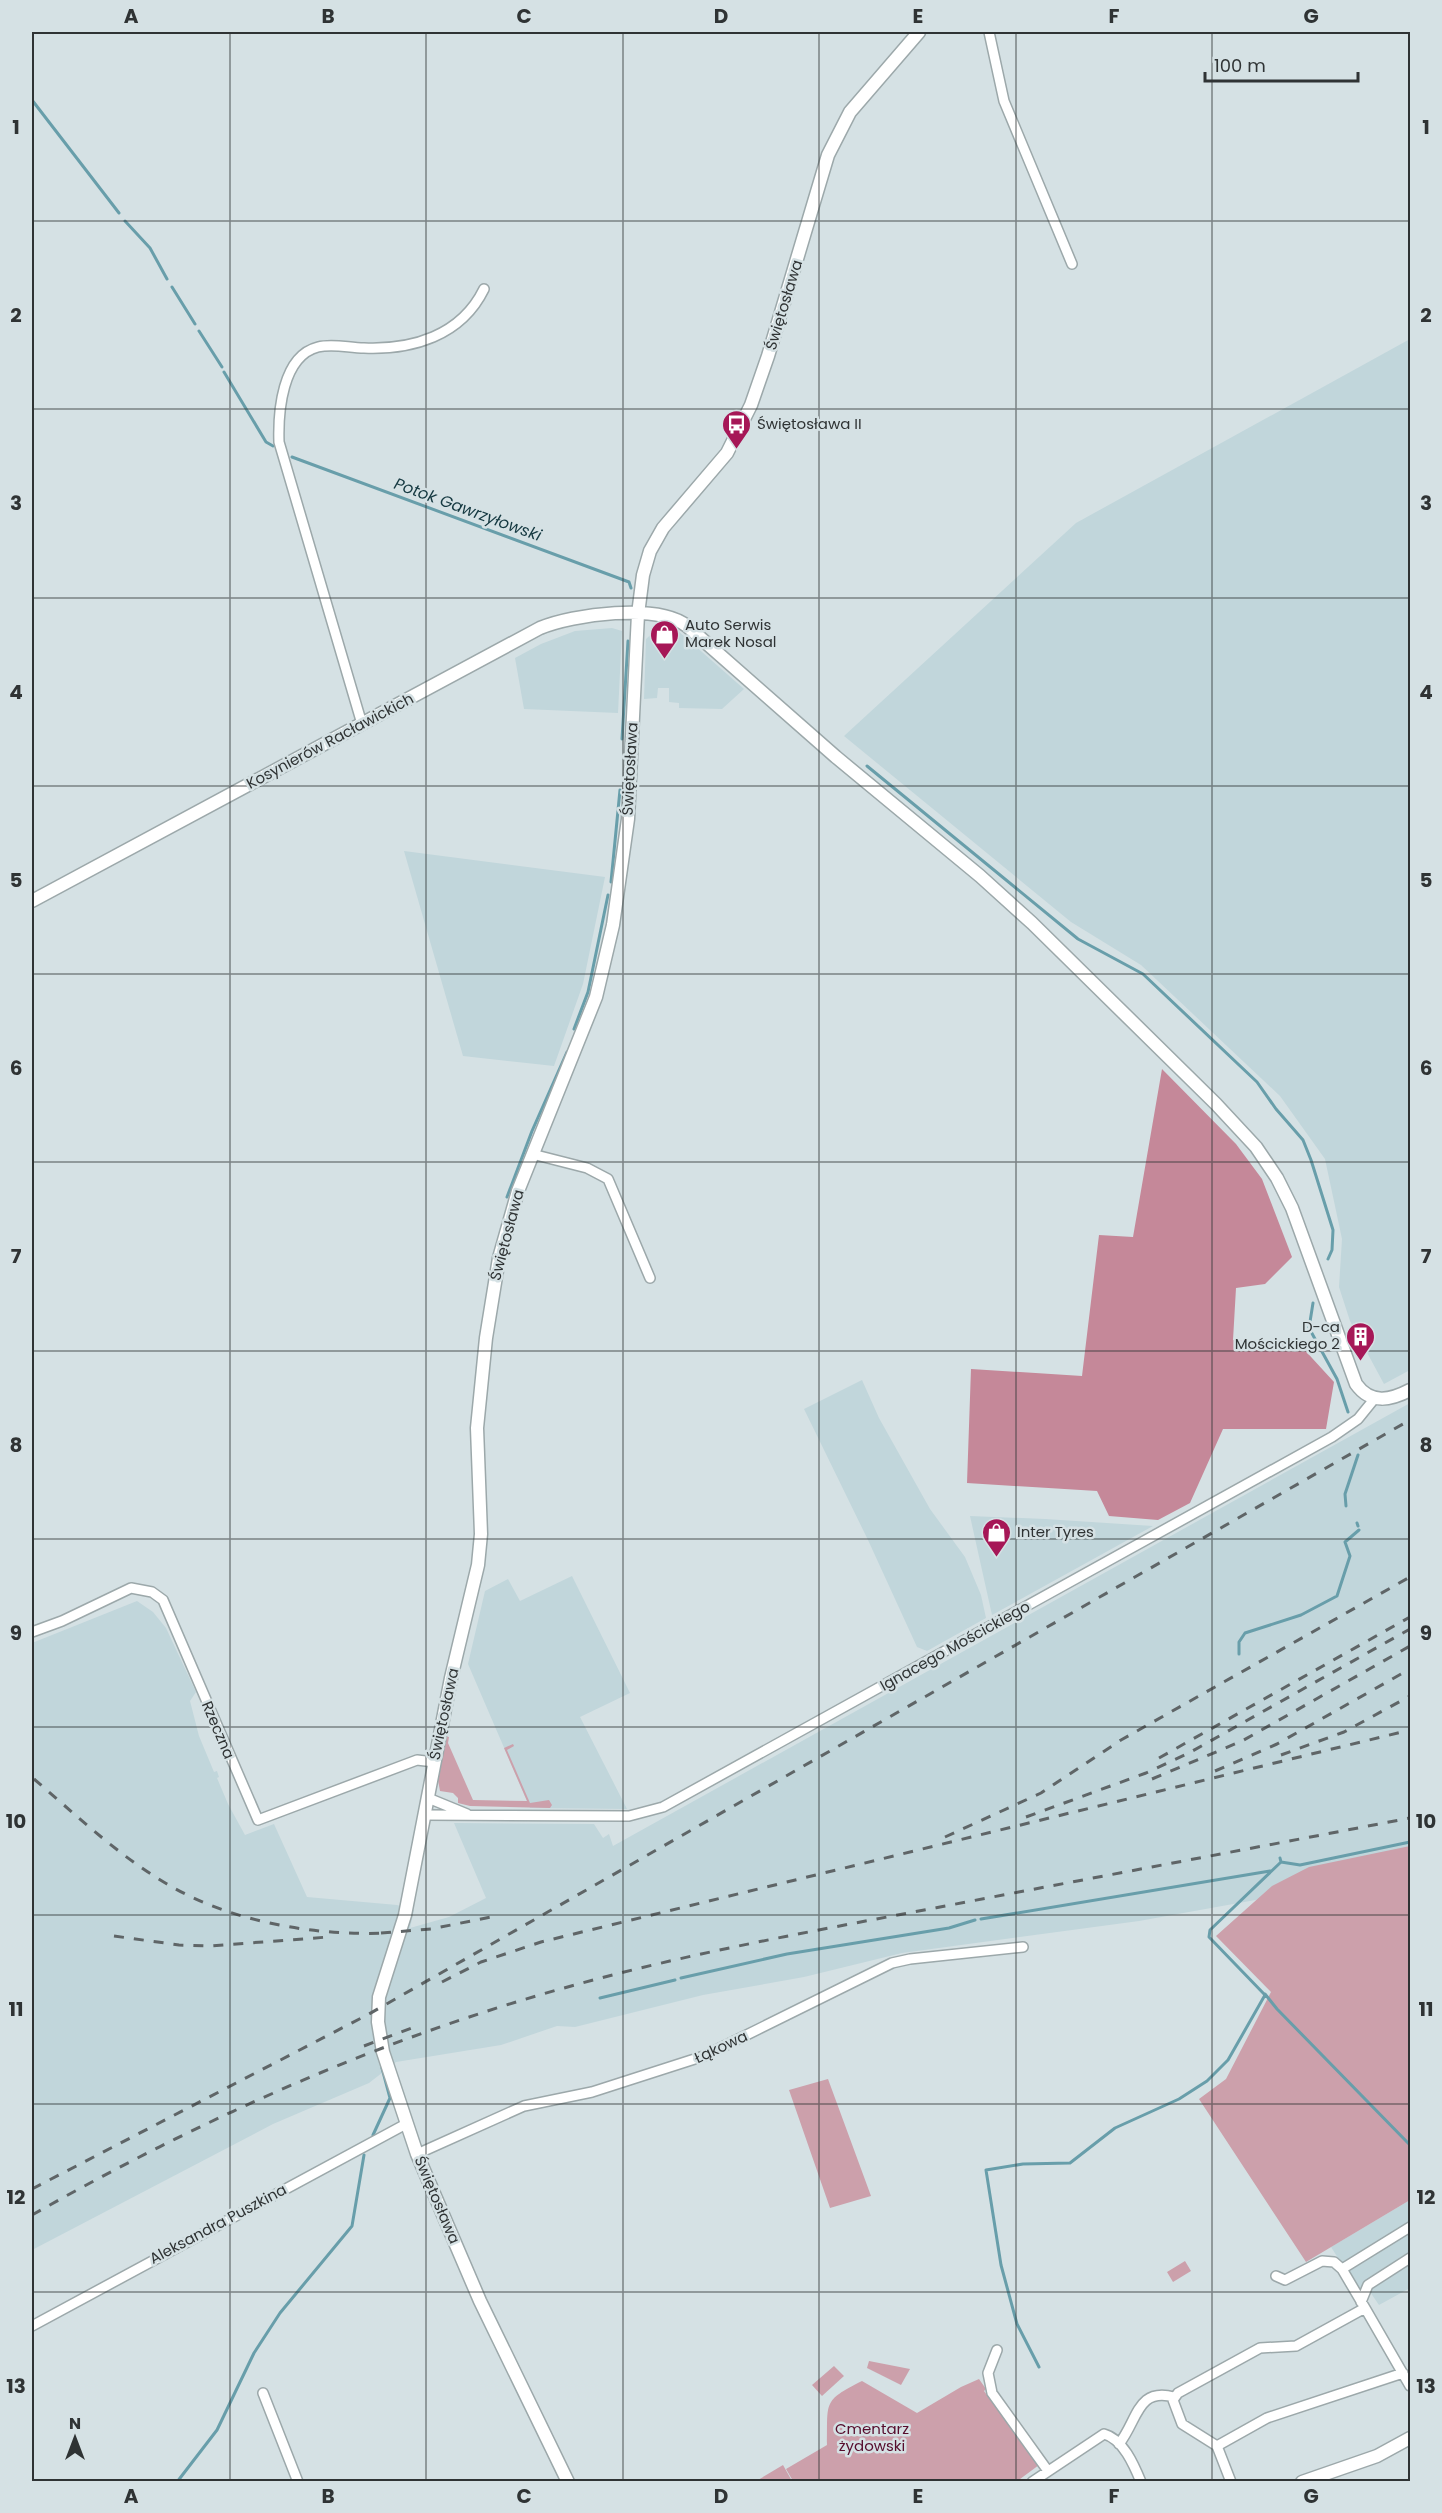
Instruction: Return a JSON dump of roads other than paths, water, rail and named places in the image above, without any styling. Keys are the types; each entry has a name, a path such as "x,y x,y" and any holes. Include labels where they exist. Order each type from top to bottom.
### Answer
{"street":[{"name":"Świętosława","path":"568,2481 480,2301 417,2154 383,2052 378,2007 383,1980 405,1916 434,1762 480,1553 477,1447 491,1299 511,1213 532,1154 583,1034 601,979 613,925 628,819 638,614 643,575 656,538 671,517 727,453 751,405 835,139 850,112 919,32"},
{"path":"989,32 996,69 1012,124 1046,196 1072,264"},
{"path":"362,724 279,442 280,410 288,380 292,368 309,351 333,345 365,348 400,347 427,340 455,326 472,309 484,289"},
{"name":"Kosynierów Racławickich","path":"32,901 556,622 589,615 638,614 673,617 687,626 836,757 980,876 1032,923 1216,1104 1256,1147 1277,1178 1296,1217 1353,1381 1362,1392 1374,1398"},
{"path":"532,1154 587,1168 608,1179 650,1278"},
{"path":"1374,1398 1390,1399 1410,1389"},
{"name":"Ignacego Mościckiego","path":"425,1815 629,1816 663,1807 1332,1437 1358,1419 1374,1398"},
{"name":"Rzeczna","path":"32,1632 62,1621 121,1591 141,1589 158,1595 163,1600 258,1820 417,1760 434,1762"},
{"name":"Ignacego Mościckiego","path":"428,1798 469,1815"},
{"name":"Łąkowa","path":"417,2154 524,2106 592,2092 704,2056 892,1964 910,1959 1023,1947"},
{"name":"Aleksandra Puszkina","path":"32,2326 406,2124"},
{"path":"1342,2269 1410,2227"},
{"path":"1119,2444 1132,2427 1141,2404 1146,2400 1162,2394 1174,2397 1260,2348 1296,2346 1363,2305 1368,2285 1410,2258"},
{"path":"1276,2276 1285,2280 1326,2260 1334,2262 1342,2269 1410,2386"},
{"path":"997,2350 988,2373 989,2387 1005,2414 1048,2471"},
{"path":"1217,2446 1267,2418 1403,2373"},
{"path":"263,2393 298,2481"},
{"path":"1174,2397 1173,2405 1182,2424 1217,2446 1231,2481"},
{"path":"1032,2481 1104,2434 1111,2436 1119,2444 1141,2481"},
{"path":"1302,2481 1377,2456 1410,2438"}],"waterway":[{"name":"Potok Gawrzyłowski","path":"32,100 119,213"},
{"name":"Potok Gawrzyłowski","path":"125,221 150,248 167,279"},
{"name":"Potok Gawrzyłowski","path":"172,287 195,324"},
{"name":"Potok Gawrzyłowski","path":"199,331 222,367"},
{"name":"Potok Gawrzyłowski","path":"224,372 266,442 273,446"},
{"name":"Potok Gawrzyłowski","path":"292,457 629,582 631,588"},
{"name":"Potok Gawrzyłowski","path":"622,739 628,641"},
{"path":"867,766 1078,939 1143,974 1257,1082 1276,1109 1303,1140 1333,1230 1332,1250 1328,1259"},
{"name":"Potok Gawrzyłowski","path":"611,882 620,790"},
{"name":"Potok Gawrzyłowski","path":"574,1029 588,992 608,895"},
{"name":"Potok Gawrzyłowski","path":"507,1197 532,1131 567,1052"},
{"path":"1313,1303 1309,1328 1337,1379 1348,1412"},
{"path":"1346,1506 1345,1494 1358,1455"},
{"path":"1239,1654 1239,1642 1245,1633 1301,1615 1337,1596 1350,1556 1345,1542 1359,1530"},
{"path":"1281,1862 1300,1865 1410,1842"},
{"path":"1039,2367 1017,2324 1001,2265 986,2170 1023,2164 1070,2163 1115,2128 1179,2099 1207,2081 1228,2060 1265,1995 1209,1937 1210,1930 1281,1862 1280,1858"},
{"path":"981,1919 1270,1871"},
{"path":"681,1978 787,1954 949,1928 975,1920"},
{"path":"600,1998 675,1980"},
{"path":"1265,1994 1409,2144"},
{"name":"Potok Gawrzyłowski","path":"373,2135 390,2098 382,2068"},
{"name":"Potok Gawrzyłowski","path":"177,2482 217,2430 254,2353 280,2313 352,2226 364,2155"}],"railway":[{"path":"32,2189 369,2014 1410,1420"},
{"path":"945,1837 1041,1793 1121,1740 1410,1577"},
{"path":"1159,1758 1410,1617"},
{"path":"1026,1817 1146,1773 1189,1753 1410,1629"},
{"path":"1152,1779 1242,1741 1410,1646"},
{"path":"1215,1771 1277,1744 1410,1669"},
{"path":"1281,1755 1344,1732 1410,1696"},
{"path":"442,1982 481,1962 541,1942 1410,1730"},
{"path":"34,1779 132,1861 192,1897 245,1917 274,1924 331,1932 387,1933"},
{"path":"32,2215 160,2147 291,2085 426,2032 564,1988 751,1943 1410,1818"},
{"path":"381,1933 431,1929 491,1917"},
{"path":"114,1936 179,1945 209,1946 328,1937"},
{"path":"364,2046 417,2026"}],"place":[{"name":"Świętosława II","path":"736,450"},
{"name":"Auto Serwis Marek Nosal","path":"664,660"},
{"name":"D-ca Mościckiego 2","path":"1361,1362"},
{"name":"Inter Tyres","path":"996,1558"}],"park label":[{"name":"Cmentarz żydowski","path":"872,2438"}]}
